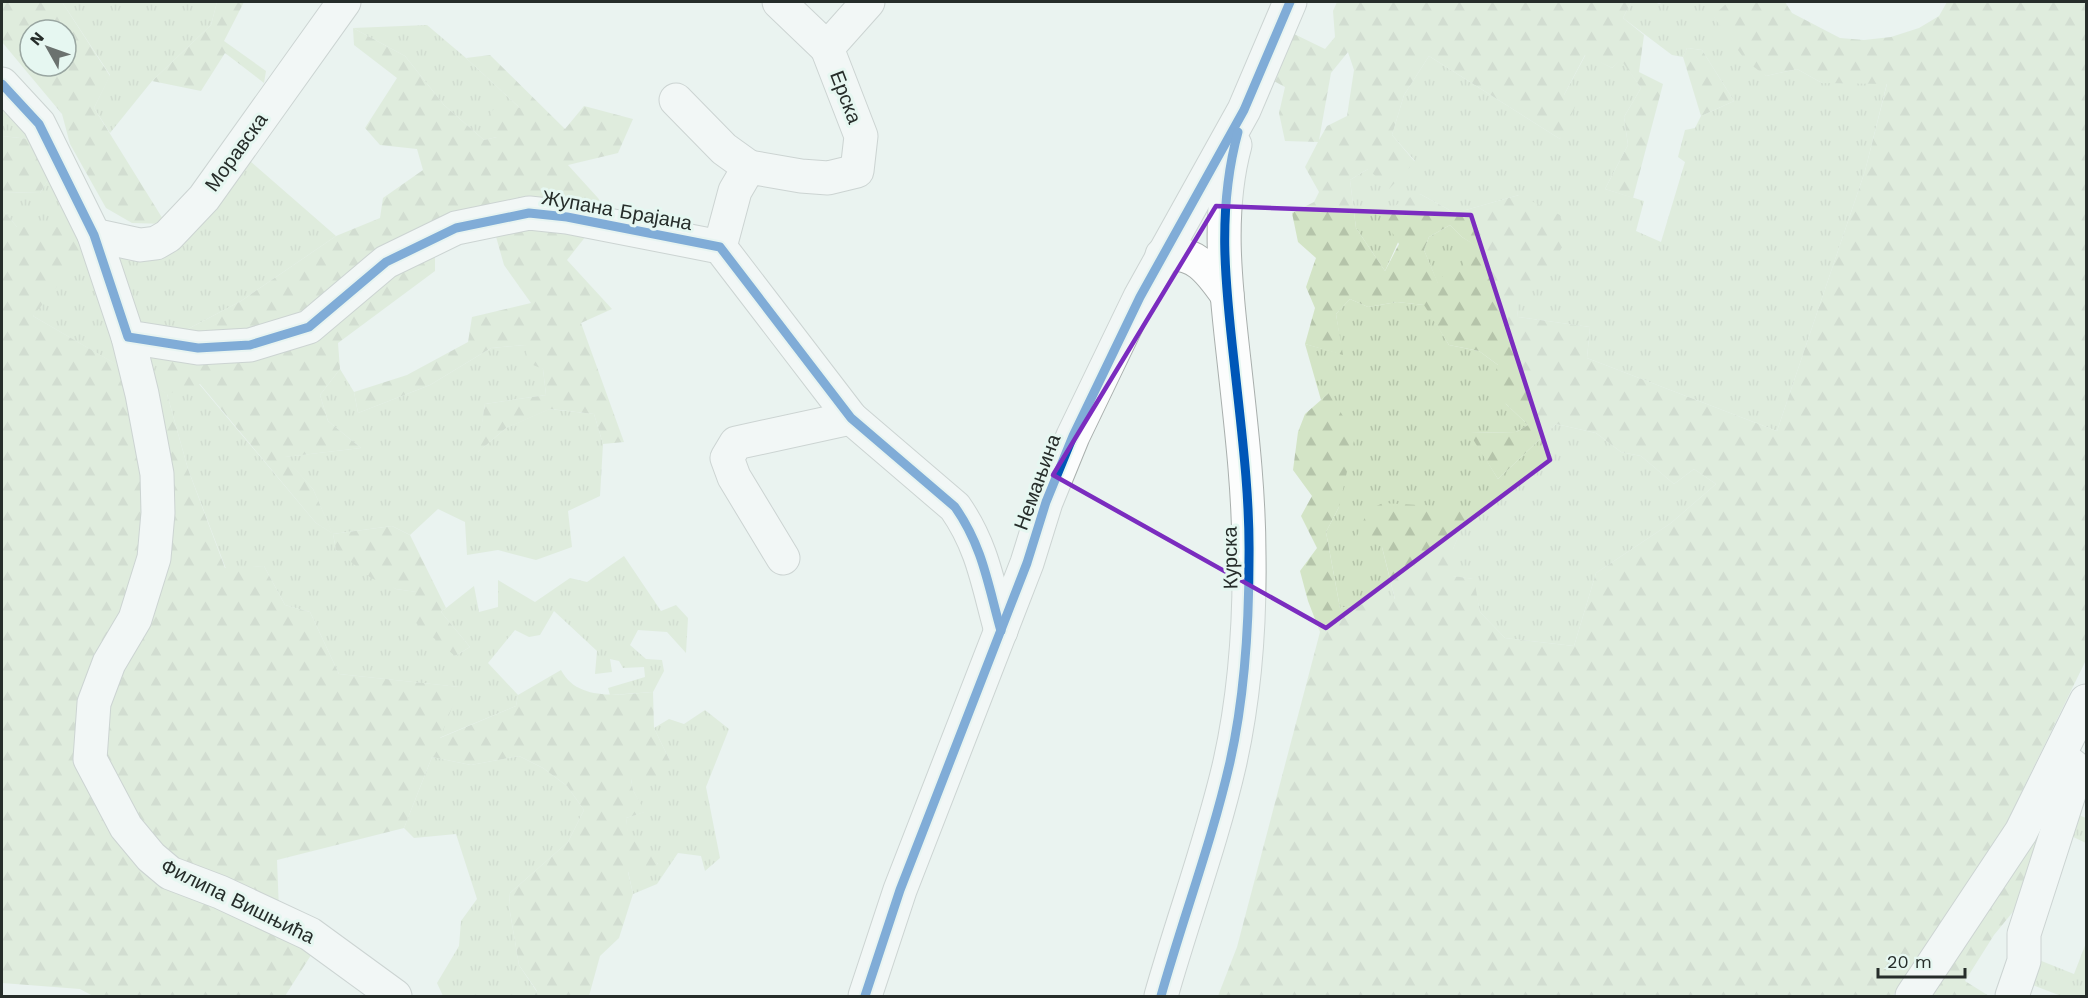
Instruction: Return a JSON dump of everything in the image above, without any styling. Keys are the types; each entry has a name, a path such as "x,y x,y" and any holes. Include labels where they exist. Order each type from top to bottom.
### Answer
{"street":[{"name":"Моравска","path":"94,235 140,245 156,243 168,236 204,198 344,2"},
{"path":"779,2 827,48"},
{"name":"Ерска","path":"676,100 724,149 749,167 828,178 857,171 861,136 827,48 868,2"},
{"name":"Немањина","path":"865,996 900,890 1027,563 1046,502 1073,436 1162,255 1244,110 1290,2"},
{"path":"2,84 39,124 94,235 128,336"},
{"name":"Курска","path":"1161,996 1222,792 1237,725 1247,651 1249,530 1223,232 1233,150 1244,110"},
{"path":"749,167 735,191 720,247 851,418 955,507 968,525 984,562 989,590 1001,631"},
{"name":"Жупана Брајана","path":"128,336 198,348 250,345 309,327 386,262 456,228 529,213 567,217 720,247"},
{"path":"1162,255 1174,253 1193,258 1215,278 1227,295"},
{"name":"Филипа Вишњића","path":"128,336 147,417 157,474 158,513 154,558 135,619 109,663 94,703 90,759 126,827 151,857 170,873 220,892 310,934 395,996"},
{"path":"783,558 734,477 727,458 736,443 851,418"},
{"path":"1912,996 2021,832 2086,701"},
{"path":"2012,996 2024,961 2024,934 2074,779 2074,767 2060,756"}],"highlighted area":[{"path":"1216,206 1471,215 1550,460 1326,628 1053,475"}],"green space":[{"path":"2,2 62,2 72,18 18,18 18,61 2,42"},
{"path":"62,2 217,2 211,25 152,81 110,133 94,108 110,75 78,26 78,18 73,18"},
{"path":"217,2 244,2 224,41 266,71 264,83 225,53 201,91 152,81 211,25"},
{"path":"1337,2 1631,2 1623,18 1644,35 1639,72 1663,84 1633,198 1605,189 1628,145 1624,117 1641,88 1621,60 1612,68 1585,55 1564,95 1576,105 1560,139 1429,56 1404,95 1392,135 1415,162 1389,189 1368,169 1350,180 1356,228 1385,271 1399,244 1383,217 1402,200 1420,194 1455,213 1519,195 1560,215 1567,239 1538,287 1515,285 1518,317 1590,327 1587,358 1777,431 1865,171 1887,84 1822,83 1797,69 1766,76 1746,61 1713,16 1728,2 1785,2 1792,13 1840,38 1864,40 1891,37 1919,28 1939,16 1947,2 2086,2 2086,660 2005,826 1893,996 1218,996 1237,947 1320,632 1300,571 1317,548 1301,516 1312,496 1293,470 1298,432 1305,414 1329,393 1355,436 1339,507 1326,532 1340,608 1395,599 1382,547 1357,536 1368,510 1383,503 1471,508 1453,549 1453,576 1474,579 1480,612 1505,638 1574,646 1596,573 1671,523 1716,484 1694,469 1674,484 1641,456 1621,452 1596,433 1556,424 1498,479 1469,433 1516,432 1528,425 1506,404 1491,383 1498,365 1479,351 1449,345 1424,305 1397,302 1368,307 1350,299 1336,314 1343,355 1305,344 1315,308 1306,287 1316,258 1298,242 1292,213 1314,202 1319,192 1305,167 1318,142 1285,141 1279,113 1285,87 1272,80 1292,33 1325,49 1335,37 1333,11","holes":["1348,52 1354,70 1347,116 1327,126 1319,140 1331,73","1450,225 1462,237 1479,248 1463,256 1464,273 1448,268 1438,283 1424,250 1429,237"]},
{"path":"1631,2 1659,4 1664,2 1728,2 1714,17 1766,76 1797,69 1822,83 1887,83 1865,171 1777,431 1587,358 1590,327 1518,317 1514,285 1519,195 1455,213 1420,194 1385,271 1356,228 1350,180 1368,169 1415,161 1392,135 1404,95 1429,56 1560,139 1564,95 1586,54 1612,68 1621,59 1641,88 1624,117 1628,145 1605,189 1644,201 1636,231 1661,242 1685,162 1678,157 1685,130 1695,128 1701,116 1734,101 1702,50 1687,48 1683,57 1672,55 1623,18"},
{"path":"427,25 521,109 497,137 484,140 444,105 405,56 353,28"},
{"path":"78,27 110,76 94,108 166,224 132,223 106,208 70,144 62,114 32,78 78,78"},
{"path":"353,28 405,56 444,105 484,140 497,137 483,123 497,105 520,108 466,58 490,55 565,129 584,106 633,119 618,153 568,165 598,198 608,213 567,260 612,309 581,323 624,442 603,444 594,414 550,409 506,428 477,453 485,404 546,395 543,369 528,363 525,345 491,348 430,385 358,413 354,392 407,375 468,342 472,317 531,303 504,265 495,233 435,248 435,271 338,343 340,369 320,395 328,421 361,448 285,457 313,489 333,534 316,523 200,384 167,394 188,469 225,568 264,566 285,605 310,612 339,674 460,687 440,738 516,706 518,695 561,670 578,688 590,692 615,695 653,692 654,728 670,761 658,779 631,779 633,790 645,812 626,818 629,838 644,837 658,865 628,872 633,894 619,938 600,956 589,996 534,996 537,991 519,965 509,906 510,893 568,842 584,810 567,786 543,768 519,756 471,765 432,757 404,828 277,860 280,936 313,952 285,996 93,996 80,989 2,983 2,209 17,227 76,227 85,252 33,316 166,393 152,348 241,301 336,236 380,218 383,198 423,170 417,149 380,145 365,128 397,78 354,45"},
{"path":"1687,48 1702,50 1734,101 1701,116 1683,57"},
{"path":"2,100 38,140 2,136"},
{"path":"2,136 38,140 54,170 40,193 2,192"},
{"path":"250,161 336,236 241,301 152,348 199,384 316,523 332,533 313,489 284,457 361,448 328,421 320,395 340,369 354,392 358,413 430,385 491,348 525,345 543,369 546,395 485,404 478,452 506,428 549,409 594,414 603,444 600,496 568,511 572,547 536,560 498,550 467,555 465,522 438,509 410,535 392,526 333,534 336,550 396,589 417,592 455,656 470,647 441,612 474,586 479,612 498,607 498,580 535,602 570,578 587,582 624,556 661,611 676,605 688,618 686,653 667,632 638,630 630,645 646,659 662,660 664,671 653,692 610,695 608,688 645,677 644,667 623,668 619,661 610,659 612,672 595,674 597,651 554,611 540,635 529,637 515,630 488,663 518,695 516,706 439,738 459,687 339,674 310,612 285,605 264,566 226,569 188,469 167,394 33,316 76,227 17,227 2,209 2,192 40,193 54,170 88,223 177,244"},
{"path":"1450,225 1462,237 1480,248 1464,273 1438,284 1424,250 1429,237"},
{"path":"1350,299 1368,307 1397,302 1425,305 1449,345 1479,351 1498,365 1506,404 1528,425 1516,432 1470,433 1498,479 1556,424 1596,433 1621,452 1641,456 1674,484 1694,469 1716,484 1671,523 1596,573 1574,646 1505,638 1480,612 1473,579 1452,576 1453,549 1470,508 1382,547 1395,600 1340,608 1326,532 1339,507 1328,394 1321,400 1305,344 1342,354 1336,314"},
{"path":"392,526 410,535 446,608 441,612 470,647 455,656 409,617 416,592 396,589 371,578 336,550 333,534"},
{"path":"705,710 729,729 706,787 720,858 705,871 701,856 678,853 657,884 633,894 628,871 658,864 628,838 626,818 644,812 633,790 631,779 670,761 654,728 669,719 684,724"},
{"path":"519,756 543,768 567,786 584,810 568,842 510,893 509,906 519,965 537,992 534,996 443,996 437,983 459,946 461,921 477,899 456,834 414,838 404,828 432,757 471,765"},
{"path":"2076,814 2086,818 2086,843 2069,835"},
{"path":"2035,840 2039,840 2021,902 1994,935 1965,981 1989,996 1931,996"},
{"path":"2086,943 2086,996 2061,996 2025,982 2034,958 2074,974"}],"cycle path":[{"path":"865,996 900,890 1027,563 1046,502 1073,436 1140,297 1244,110 1290,2"},
{"path":"2,84 39,124 94,235 128,337 198,348 250,345 309,327 386,262 456,228 529,213 567,217 720,247 851,418 955,507 978,552 1001,631"},
{"path":"1161,996 1223,792 1235,737 1245,661 1249,585 1247,485 1228,303 1225,246 1227,189 1238,132"}]}
